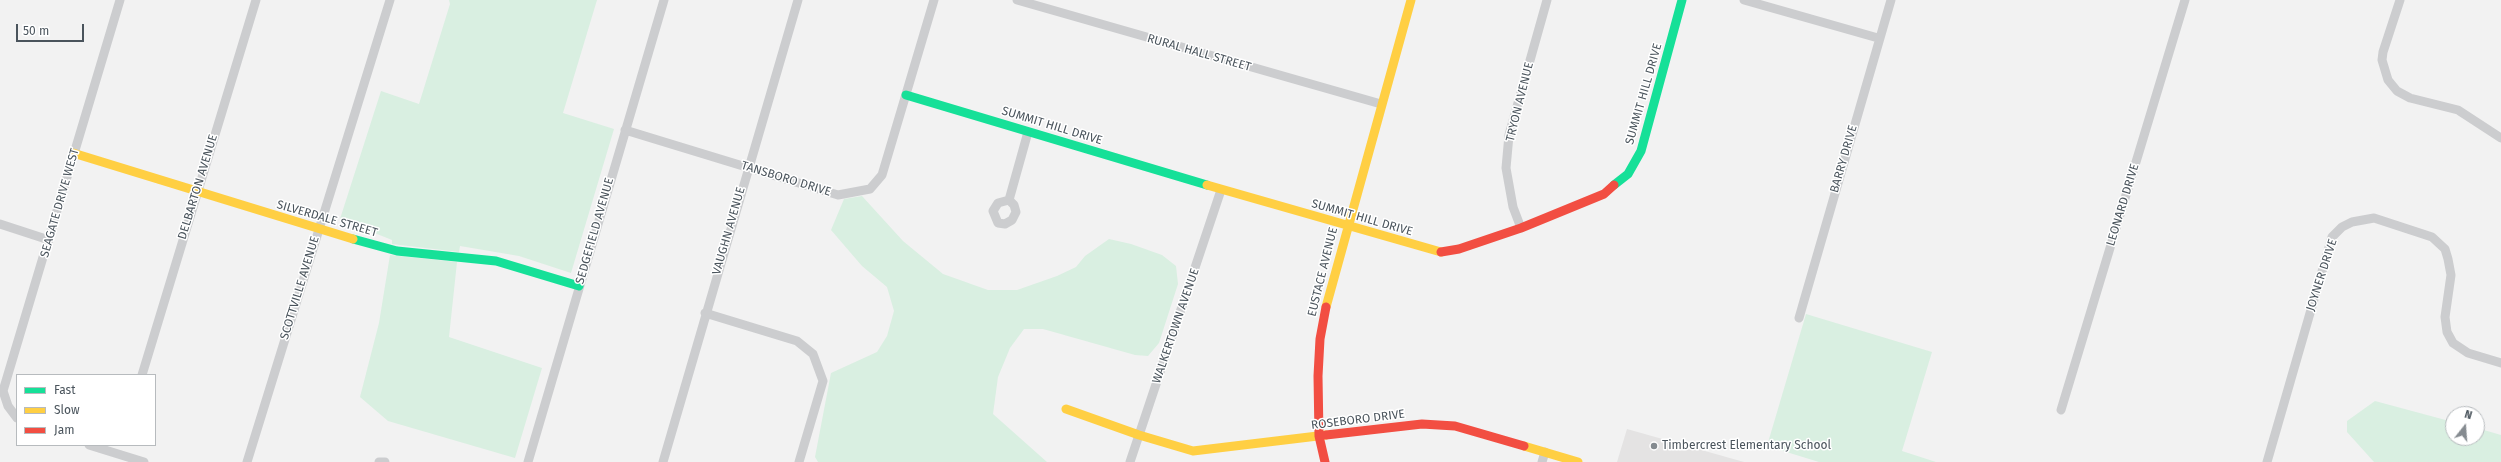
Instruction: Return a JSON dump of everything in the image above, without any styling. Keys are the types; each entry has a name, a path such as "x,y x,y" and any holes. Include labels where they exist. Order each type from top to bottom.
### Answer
{"street":[{"name":"SEAGATE DRIVE WEST","path":"16,417 8,406 3,391 120,0"},
{"name":"DELBARTON AVENUE","path":"142,374 196,192 256,0"},
{"name":"SCOTTVILLE AVENUE","path":"247,462 390,0"},
{"name":"SEDGEFIELD AVENUE","path":"528,462 664,0"},
{"name":"VAUGHN AVENUE","path":"663,462 705,313 798,0"},
{"name":"TANSBORO DRIVE","path":"625,130 838,195 870,189 882,175 934,0"},
{"name":"RURAL HALL STREET","path":"1017,0 1381,104"},
{"name":"EUSTACE AVENUE","path":"1325,462 1319,436 1320,339 1330,285 1411,0"},
{"name":"TRYON AVENUE","path":"1521,228 1513,207 1506,168 1509,135 1547,0"},
{"name":"SUMMIT HILL DRIVE","path":"906,95 1221,190 1442,252 1459,249 1521,228 1604,194 1628,174 1641,151 1682,0"},
{"path":"1744,0 1878,38"},
{"name":"BARRY DRIVE","path":"1799,318 1878,38 1891,0"},
{"name":"LEONARD DRIVE","path":"2061,410 2185,0"},
{"path":"2400,0 2382,52 2382,60 2388,80 2397,91 2410,98 2458,110 2501,138"},
{"path":"1009,200 1028,132"},
{"name":"SILVERDALE STREET","path":"74,154 318,230 397,251 496,261 579,286"},
{"name":"WALKERTOWN AVENUE","path":"1130,462 1221,190"},
{"name":"JOYNER DRIVE","path":"2267,462 2332,237 2352,222 2374,218 2432,237 2444,249 2451,275 2445,316 2447,332 2454,343 2468,354 2501,363"},
{"path":"0,224 49,240"},
{"path":"705,313 797,341 813,354 823,381 799,462"},
{"name":"ROSEBORO DRIVE","path":"1066,409 1139,435 1193,451 1422,424 1455,426 1578,462"},
{"path":"96,446 119,449 144,462"},
{"path":"1542,462 1545,452"},
{"path":"379,462 385,462"}],"shaded area":[{"name":"Timbercrest Elementary School","path":"1627,429 1744,462 1617,462"}],"green space":[{"path":"449,0 597,0 563,113 614,129 571,273 519,256 460,246 459,252 392,244 392,240 340,219 381,91 419,104 450,4"},
{"path":"862,196 903,241 943,274 988,290 1017,290 1057,276 1076,267 1085,256 1109,239 1131,244 1162,255 1176,266 1178,284 1159,343 1148,356 1135,355 1043,329 1024,329 1010,348 998,377 993,414 1047,462 818,462 815,457 831,373 877,352 887,336 894,311 887,287 862,266 831,230 844,199"},
{"path":"390,255 457,262 449,337 542,368 515,458 388,421 360,397 379,323"},
{"path":"1806,314 1932,352 1902,451 1936,462 1819,462 1767,446"},
{"path":"2375,401 2445,420 2445,446 2485,446 2485,430 2501,435 2501,462 2374,462 2347,432 2347,421"}],"traffic: fast":[{"path":"1614,185 1628,174 1641,151 1682,0"},
{"path":"906,95 1207,185"},
{"path":"353,239 397,251 496,261 579,286"}],"traffic: slow":[{"path":"1326,307 1411,0"},
{"path":"73,153 353,239"},
{"path":"1207,185 1441,252"},
{"path":"1066,409 1139,435 1193,451 1326,435"},
{"path":"1524,446 1578,462"}],"traffic: jam":[{"path":"1441,252 1459,249 1521,228 1604,194 1614,185"},
{"path":"1325,462 1319,436 1318,376 1320,339 1326,307"},
{"path":"1326,435 1422,424 1455,426 1524,446"}],"place":[{"name":"Timbercrest Elementary School","path":"1654,446"}]}
